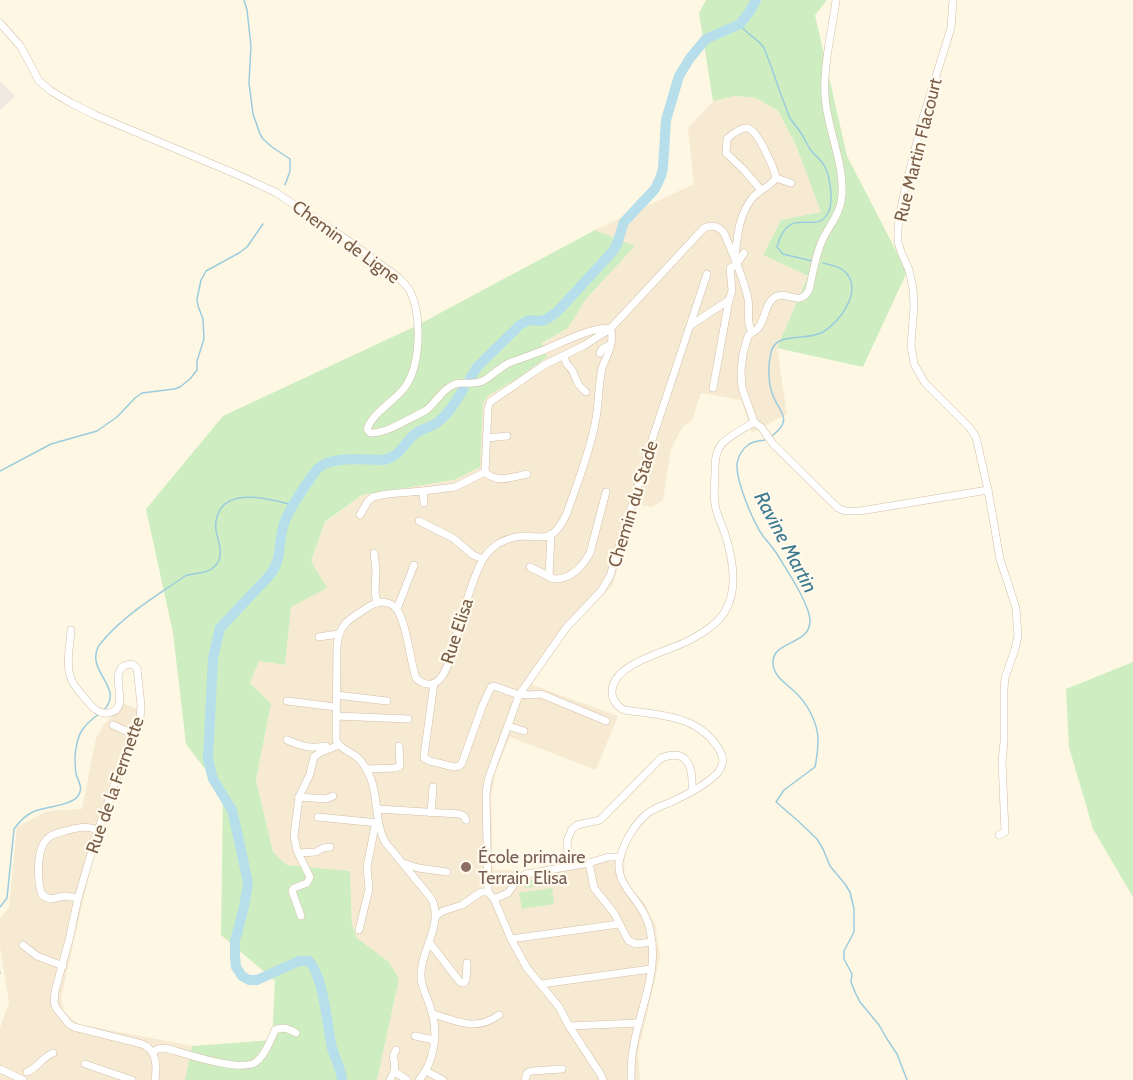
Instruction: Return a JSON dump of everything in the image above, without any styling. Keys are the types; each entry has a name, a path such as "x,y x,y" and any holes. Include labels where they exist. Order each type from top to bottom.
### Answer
{"street":[{"path":"836,0 828,56 825,104 841,173 842,194 839,212 822,241 807,294 796,298 775,297 759,328 752,332 746,340 741,372 742,388 754,422 832,503 844,511 860,511 988,490"},
{"name":"Rue Martin Flacourt","path":"953,0 951,28 922,121 903,198 898,242 913,288 911,345 914,364 925,383 973,432 988,490 1000,559 1016,608 1018,636 1005,678 1004,689 1002,761 1005,832 999,835"},
{"name":"Chemin de Ligne","path":"0,23 21,47 39,81 51,91 94,115 274,192 398,276 410,291 415,307 417,353 414,371 406,386 371,421 367,429 370,433 382,431 425,411 456,383 477,384 508,363 587,333 604,328 610,329"},
{"path":"760,190 726,153 726,144 730,136 747,128 753,132 766,152 776,178"},
{"path":"735,262 742,216 748,204 760,190 776,178"},
{"path":"776,178 791,183"},
{"path":"485,472 490,402 544,366 610,329 704,228 714,226 722,230 748,299 750,332 752,332"},
{"path":"713,388 732,291 730,268 744,253"},
{"name":"Chemin du Stade","path":"488,892 486,796 489,777 519,695 566,628 601,591 610,576 707,274"},
{"path":"691,325 729,300"},
{"path":"549,577 551,534 570,512 592,439 602,369 612,335 610,329"},
{"path":"600,353 602,349 610,345"},
{"path":"564,356 566,364 574,372 576,382 586,392"},
{"path":"631,1080 633,1045 651,969 652,942 644,913 620,876 618,865 620,857 634,827 646,814 704,784 722,767 723,755 712,738 685,720 617,707 612,693 613,684 619,676 636,663 686,642 710,628 723,614 733,594 734,583 730,552 715,503 716,458 718,449 724,442 754,422"},
{"path":"487,438 507,436"},
{"path":"485,472 494,478 501,479 527,474"},
{"path":"360,515 373,497 455,487 485,472"},
{"path":"423,492 424,503"},
{"path":"530,567 554,579 562,579 574,573 589,556 606,492"},
{"path":"419,521 453,538 473,555 483,559"},
{"name":"Rue Elisa","path":"397,609 404,625 416,678 427,685 434,683 440,679 449,662 483,559 494,546 511,537 551,534"},
{"path":"374,553 375,593 378,603"},
{"path":"338,745 335,733 338,634 353,616 378,603 389,603 397,609 414,565"},
{"name":"Rue de la Fermette","path":"71,630 69,668 71,679 94,709 102,713 115,712 118,709 121,696 119,674 128,664 137,668 141,705 140,720 98,830 78,898 54,1002 69,1024 80,1029 142,1044 153,1052"},
{"path":"319,637 338,634"},
{"path":"434,683 423,756 427,760 454,767 462,763 482,707 491,687 494,686 519,695 538,693 606,721"},
{"path":"336,695 387,701"},
{"path":"287,701 336,707"},
{"path":"336,716 408,719"},
{"path":"113,725 135,735"},
{"path":"508,726 524,731"},
{"path":"287,740 312,748 338,745 355,755 366,769 374,787 378,822 385,842 435,905 436,916 422,962 420,980 433,1014 435,1031 432,1053 426,1071 419,1080"},
{"path":"301,916 292,893 293,889 307,883 310,877 294,836 299,797 310,774 314,757 338,745"},
{"path":"366,769 400,766 399,746"},
{"path":"569,866 567,841 572,829 577,825 600,820 662,758 673,755 686,760 693,776 692,791"},
{"path":"431,813 433,787"},
{"path":"299,797 326,799 333,796"},
{"path":"377,808 459,814 465,819"},
{"path":"318,817 378,822"},
{"path":"358,930 369,889 368,861 375,826 378,822"},
{"path":"78,898 65,896 50,899 42,895 38,878 42,849 47,838 56,833 84,827 98,830"},
{"path":"299,853 316,852 330,847"},
{"path":"494,899 511,890 521,876 608,857 620,857"},
{"path":"402,862 418,868 447,872"},
{"path":"589,862 594,888 614,914 630,942 636,944 652,942"},
{"path":"436,916 443,911 462,905 481,891 488,892 494,899 511,939 527,968 559,1007 603,1080"},
{"path":"511,939 619,924"},
{"path":"429,942 462,983 466,980 467,963"},
{"path":"23,945 37,956 63,966"},
{"path":"541,984 651,969"},
{"path":"433,1014 475,1025 484,1024 499,1015"},
{"path":"569,1026 639,1023"},
{"path":"155,1080 153,1052 158,1049 165,1048 230,1065 247,1066 259,1060 278,1028 286,1028 296,1034"},
{"path":"415,1036 434,1040"},
{"path":"390,1080 396,1064 393,1056 396,1050"},
{"path":"0,1069 26,1075 45,1057 53,1053"},
{"path":"85,1064 132,1080"},
{"path":"525,1080 527,1073 532,1071 562,1069"},
{"path":"426,1071 443,1080"},
{"path":"394,1072 407,1080"}],"shaded area":[{"path":"0,81 15,96 0,110"},
{"path":"735,96 756,98 778,111 795,143 821,212 781,220 763,255 808,276 777,348 787,414 752,433 741,400 701,393 692,420 682,428 671,449 663,500 652,507 638,505 612,586 568,630 530,684 618,716 596,770 510,737 496,770 491,797 493,870 510,870 519,873 625,856 624,873 632,890 645,904 655,924 660,957 638,1053 640,1080 377,1080 399,979 389,962 357,939 352,925 350,871 287,865 273,852 256,780 271,704 250,683 259,661 285,665 291,607 325,523 362,495 454,480 480,467 483,403 489,395 521,376 542,344 568,327 586,299 635,246 595,230 694,184 688,128 713,101"},
{"path":"123,703 144,712 94,853 61,997 64,1012 78,1024 192,1046 185,1080 0,1080 0,1028 9,1003 0,947 0,918 9,908 17,827 48,811 82,809 96,738"}],"green space":[{"path":"706,0 827,0 815,15 847,156 907,272 863,367 777,348 808,276 763,255 781,220 821,212 795,143 778,111 756,98 735,96 713,101 699,13"},
{"path":"595,230 635,246 586,299 568,328 542,343 547,357 489,395 483,403 480,467 454,480 362,495 325,522 311,561 327,588 291,607 285,665 259,661 250,683 271,704 256,780 273,852 287,865 350,871 352,925 357,938 389,962 399,979 377,1080 185,1080 192,1046 272,1040 275,981 221,935 223,793 186,744 173,633 146,509 223,416 416,326"},
{"path":"1133,662 1133,897 1093,829 1069,747 1066,689"},
{"path":"552,877 551,885 525,888 524,881"},
{"path":"552,888 554,904 522,909 519,893"}],"waterway":[{"path":"244,0 251,46 249,83 253,114 263,139 290,159 290,171 285,185"},
{"path":"468,382 477,367 520,325 529,320 545,320 557,312 613,251 624,222 655,189 661,176 666,120 679,76 706,39 740,24 756,0"},
{"name":"Ravine Martin","path":"740,24 764,48 790,118 827,171 831,196 828,213 823,220 817,222 795,223 788,226 777,247 783,254 812,261"},
{"path":"0,471 51,444 97,431 117,417 142,393 174,389 190,379 197,370 197,361 204,339 203,319 197,299 201,280 206,271 247,247 263,224"},
{"name":"Ravine Martin","path":"772,436 779,430 784,419 770,383 769,362 774,346 785,339 823,332 842,314 850,298 852,290 847,274 839,268 823,263"},
{"path":"342,1080 332,1048 322,990 309,961 299,961 257,980 249,980 242,976 236,967 235,941 248,883 232,810 213,779 208,759 213,658 220,628 274,568 288,514 317,469 339,460 383,460 394,456 416,433 442,419 464,388"},
{"name":"Ravine Martin","path":"765,440 752,443 744,449 737,464 737,471 742,491 755,521 795,583 809,614 810,625 806,632 779,650 774,656 773,664 778,676 808,708 814,720 818,740 815,767 784,790 776,802 817,839 830,866 850,892 854,909 854,932 844,951 844,959 852,974 851,982 860,1002 879,1025 897,1054 907,1080"},
{"path":"103,711 109,703 110,695 97,665 96,656 99,646 125,619 154,597 185,576 205,572 215,566 220,558 216,521 225,504 242,497 253,497 293,505"},
{"path":"0,907 7,898 14,829 23,818 32,812 65,804 78,796 81,787 75,767 77,742 84,727 99,714"}],"place":[{"name":"École primaire Terrain Elisa","path":"466,867"}]}
